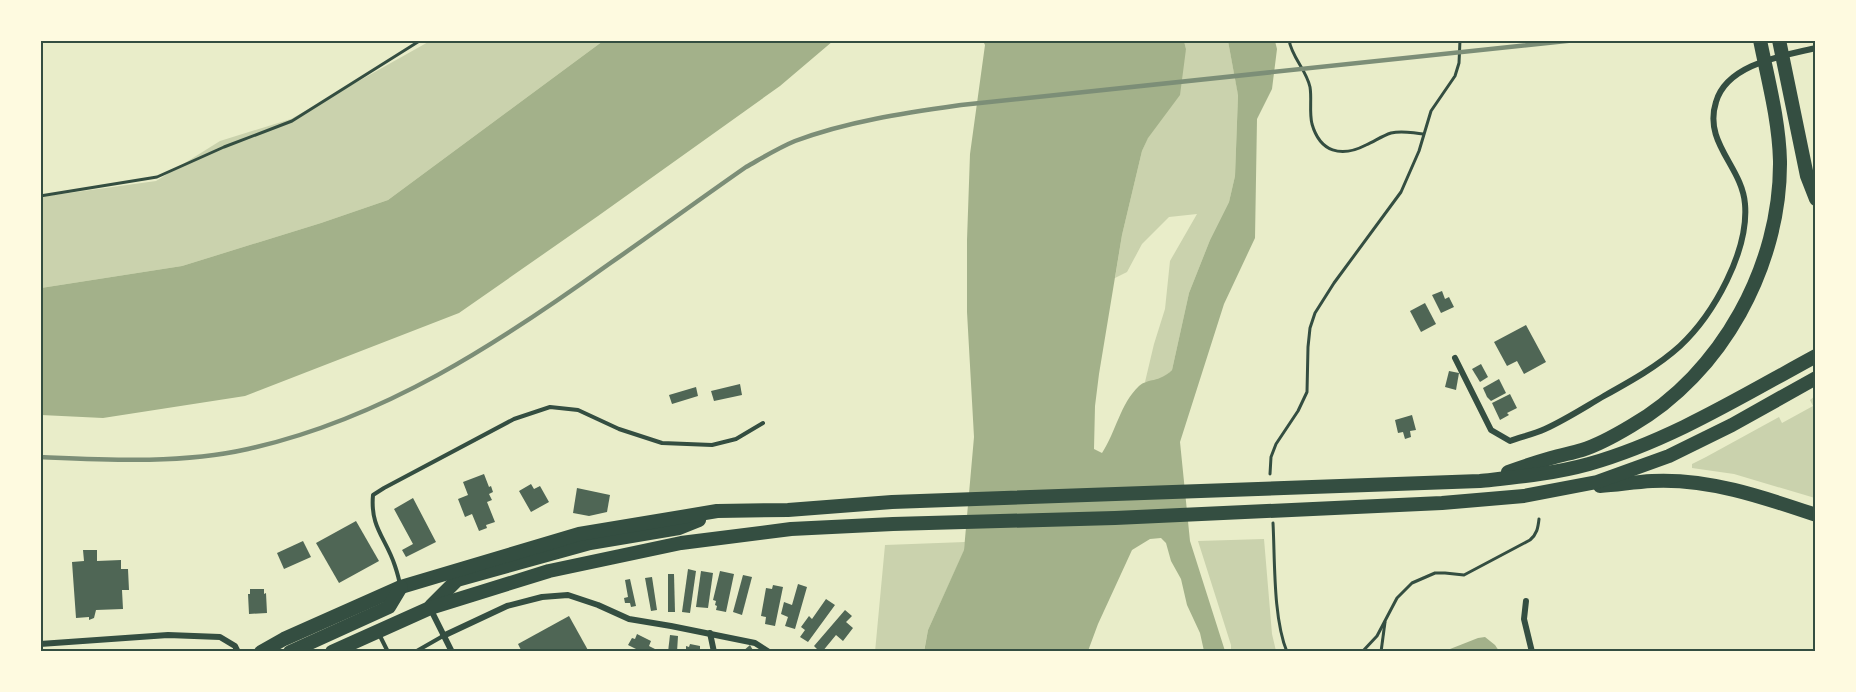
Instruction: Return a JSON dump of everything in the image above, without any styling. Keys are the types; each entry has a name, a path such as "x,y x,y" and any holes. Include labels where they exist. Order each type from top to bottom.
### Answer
{"highway":[{"path":"1480,481 1583,450 1632,426 1692,378 1726,336 1741,313 1763,265 1776,213 1779,189 1779,140 1760,40"},
{"path":"1779,40 1807,176 1815,199"},
{"path":"261,651 401,588 579,534 717,512 788,510 892,502 1480,481 1547,473 1622,453 1688,425 1815,356"},
{"path":"332,651 430,608 549,571 681,543 791,528 1115,518 1454,502 1541,493 1597,482 1669,456 1732,425 1815,378"},
{"path":"1541,493 1652,481 1687,482 1742,492 1815,515"},
{"path":"430,608 457,580 590,543 679,528 717,512"},
{"path":"290,651 388,607 401,588"}],"street":[{"path":"1455,358 1491,430 1510,441 1544,430 1629,382 1667,357 1704,319 1720,293 1733,266 1746,219 1745,201 1739,183 1721,149 1712,124 1716,99 1734,76 1747,68 1815,48"},
{"path":"443,636 507,606 542,597 568,595 598,604 628,619 711,633 755,643 769,651"},
{"path":"1526,600 1524,619 1532,651"},
{"path":"430,608 452,651"},
{"path":"711,633 714,651"},
{"path":"40,644 168,635 220,637 235,646 238,651"}],"lane":[{"path":"401,588 395,566 374,521 373,495 514,419 550,407 578,410 620,429 662,443 712,445 736,439 763,423"},
{"path":"377,631 388,651"},
{"path":"415,651 443,636"}],"path":[{"path":"40,196 157,177 224,147 292,121 421,40"},
{"path":"1289,40 1292,52 1306,75 1309,85 1311,121 1321,143 1328,148 1339,152 1352,151 1379,138 1405,131 1423,134"},
{"path":"1270,479 1269,467 1276,444 1298,411 1307,392 1308,347 1310,328 1315,313 1334,283 1401,192 1419,151 1431,111 1455,76 1459,63 1460,40"},
{"path":"1272,513 1278,612 1283,643 1287,651"},
{"path":"1362,651 1377,636 1397,598 1412,583 1435,573 1464,575 1475,571 1535,536 1539,519"},
{"path":"1381,651 1385,620"}],"shaded area":[{"path":"430,41 603,41 388,200 182,266 41,288 40,197 156,181 220,141 291,119"},
{"path":"603,41 833,41 780,86 459,313 245,396 103,418 41,415 41,288 182,266 388,200"},
{"path":"983,41 1184,41 1186,49 1180,95 1148,138 1142,151 1122,235 1095,406 1094,449 1102,453 1133,393 1142,384 1163,377 1172,370 1189,293 1210,240 1229,202 1235,176 1238,95 1228,41 1275,41 1277,49 1272,89 1257,119 1255,238 1224,304 1180,442 1190,541 1225,651 1204,651 1200,633 1187,605 1181,579 1171,561 1166,543 1161,538 1150,539 1132,550 1088,651 924,652 928,630 964,550 974,437 967,312 970,154 985,45"},
{"path":"1184,41 1228,41 1238,94 1235,176 1229,202 1210,240 1189,293 1172,370 1160,379 1145,382 1165,309 1170,261 1197,214 1169,217 1142,244 1127,272 1115,278 1122,235 1142,151 1186,49"},
{"path":"1815,396 1815,498 1734,474 1692,468 1692,464 1779,417 1782,423 1813,406 1810,400"},
{"path":"1264,539 1272,634 1276,651 1231,651 1198,541"},
{"path":"965,542 964,551 928,630 924,651 875,652 885,545"},
{"path":"1485,637 1499,651 1445,651 1478,638"}],"building":[{"path":"1442,291 1445,299 1449,297 1454,307 1441,313 1432,295"},
{"path":"1425,303 1436,324 1421,332 1410,311"},
{"path":"1526,325 1546,362 1524,374 1517,361 1507,366 1494,342"},
{"path":"1481,364 1488,377 1480,382 1472,369"},
{"path":"1449,371 1459,373 1456,390 1445,387"},
{"path":"1499,379 1506,393 1491,401 1483,388"},
{"path":"740,384 742,395 714,401 711,391"},
{"path":"696,387 698,396 672,404 669,395"},
{"path":"1510,394 1517,408 1500,420 1492,403"},
{"path":"1412,415 1416,430 1410,431 1411,437 1405,439 1403,432 1398,433 1395,420"},
{"path":"484,474 493,492 489,494 492,500 487,502 495,522 479,531 472,514 465,517 458,499 468,495 463,482"},
{"path":"531,484 534,489 540,486 549,502 531,512 519,491"},
{"path":"577,488 610,495 607,512 589,516 573,513"},
{"path":"413,498 436,542 406,557 402,550 413,544 394,509"},
{"path":"356,521 379,561 339,583 316,543"},
{"path":"303,541 311,557 284,569 277,553"},
{"path":"83,550 97,550 97,561 121,560 121,569 128,569 129,590 122,590 123,609 96,610 94,618 89,620 89,617 76,618 72,562 84,561"},
{"path":"688,569 696,571 690,613 682,612"},
{"path":"701,571 713,573 708,608 696,607"},
{"path":"720,571 734,574 726,612 716,610 716,601 713,600"},
{"path":"668,574 674,574 675,612 668,612"},
{"path":"743,575 752,577 742,615 733,612"},
{"path":"652,577 657,610 651,611 645,578"},
{"path":"630,579 636,606 631,607 630,603 625,603 624,598 628,597 625,580"},
{"path":"798,584 807,587 795,629 785,626 788,617 781,614 784,602 792,605"},
{"path":"773,585 783,587 775,626 765,624 766,617 761,616 766,588 772,589"},
{"path":"250,589 264,589 267,613 249,614"},
{"path":"826,599 835,605 808,642 800,637 805,630 801,627 809,616 812,619"},
{"path":"845,610 852,616 846,622 853,628 843,641 836,635 820,652 814,646"},
{"path":"569,616 589,652 522,652 518,644"},
{"path":"637,634 651,641 649,646 661,652 642,652 628,645"},
{"path":"670,635 678,636 677,652 668,652"},
{"path":"690,644 700,646 700,652 686,650 686,646 689,647"},
{"path":"750,645 754,652 742,652"}],"railway":[{"path":"40,457 145,460 223,454 298,436 346,419 438,375 525,322 746,167 795,141 835,128 961,105 1576,40"}]}
